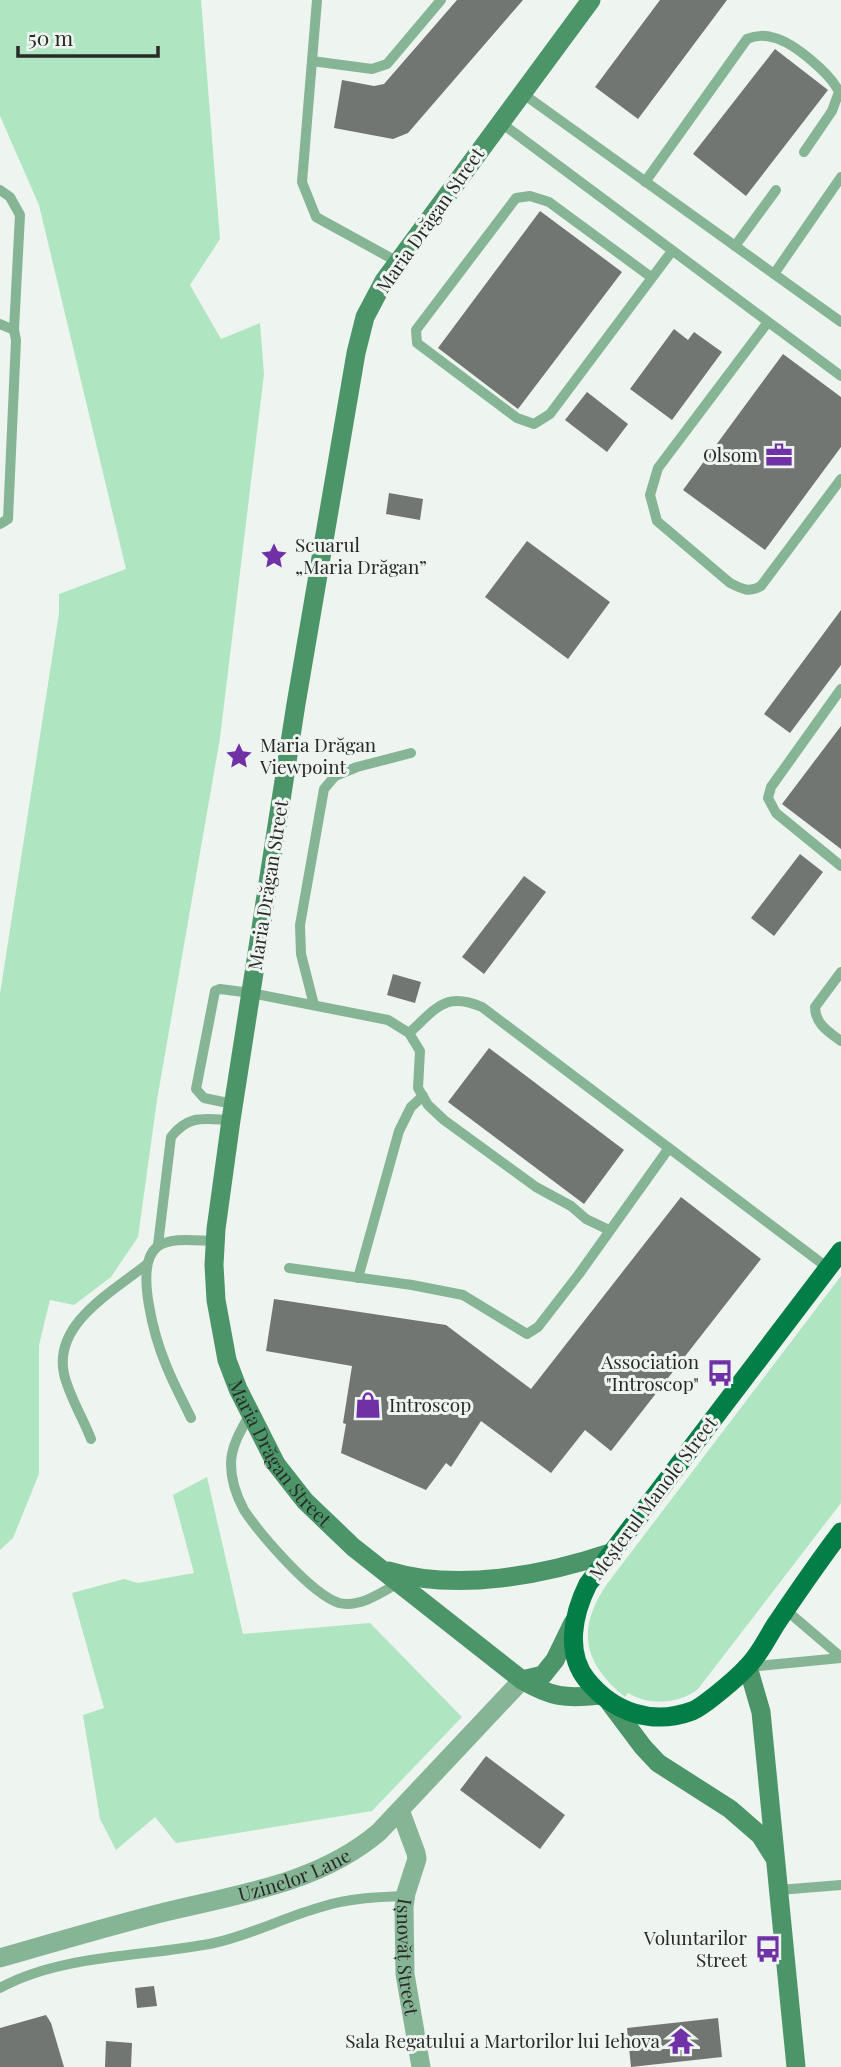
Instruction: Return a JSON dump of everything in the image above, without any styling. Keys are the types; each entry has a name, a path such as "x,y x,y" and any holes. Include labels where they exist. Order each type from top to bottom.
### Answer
{"main road":[{"name":"Maria Drăgan Street","path":"591,0 384,281 365,317 356,353 296,704 232,1112 215,1241 216,1300 228,1360 250,1414 276,1464 305,1501 328,1525 378,1568 522,1680 543,1693 561,1697 605,1699"},
{"name":"Meșterul Manole Street","path":"605,1699 582,1673 574,1651 573,1623 587,1584 841,1251"},
{"path":"605,1699 632,1713 658,1718 694,1711 748,1667 841,1532"},
{"path":"378,1568 413,1578 441,1581 552,1569 610,1553"},
{"path":"522,1680 543,1675 555,1660 573,1623"},
{"path":"748,1667 761,1712 796,2067"},
{"path":"605,1699 642,1747 658,1763 730,1809 760,1835 777,1861"}],"street":[{"name":"Uzinelor Lane","path":"0,1958 111,1926 296,1879 347,1857 379,1832 522,1680"},
{"name":"Ișnovăț Street","path":"400,1810 417,1859 406,1896 405,1974 421,2067"}],"lane":[{"path":"317,0 302,182 316,217 398,262"},
{"path":"312,61 380,68 387,64 441,0"},
{"path":"645,182 747,39 760,35 778,38 822,68 839,92 832,111 804,152"},
{"path":"522,93 841,323"},
{"path":"500,122 841,376"},
{"path":"774,274 841,177"},
{"path":"0,190 10,197 20,215 8,519 0,524"},
{"path":"735,246 776,190"},
{"path":"651,278 549,202 530,196 516,198 416,330 417,343 517,418 534,424 550,414 672,251"},
{"path":"768,322 657,468 650,495 657,521 730,583 753,590 761,586 841,479"},
{"path":"0,324 14,330"},
{"path":"0,409 13,410"},
{"path":"841,689 771,788 768,798 776,813 841,866"},
{"path":"314,1005 301,954 300,925 324,789 335,776 411,753"},
{"path":"841,972 816,1007 815,1013 826,1030 841,1041"},
{"path":"232,1112 199,1095 196,1089 213,995 220,989 388,1020 409,1033 420,1051 418,1088 428,1105 443,1120 536,1187 571,1206 586,1219 609,1230"},
{"path":"409,1033 444,1001 465,1000 482,1007 828,1268"},
{"path":"358,1278 399,1131 411,1107 422,1096"},
{"path":"191,1418 166,1365 154,1327 146,1278 147,1264 150,1254 158,1245 171,1137 179,1127 193,1119 232,1112"},
{"path":"289,1268 463,1295 527,1334 538,1327 579,1274 669,1148"},
{"path":"158,1245 215,1241"},
{"path":"91,1439 64,1375 62,1357 68,1336 78,1319 147,1264"},
{"path":"250,1414 236,1438 231,1463 234,1484 243,1507 264,1537 325,1596 340,1603 356,1604 398,1583"},
{"path":"786,1610 841,1657"},
{"path":"748,1667 841,1657"},
{"path":"779,1890 840,1882"},
{"path":"0,1988 21,1977 67,1965 225,1940 321,1906 367,1898 406,1896"}],"green space":[{"path":"0,0 201,0 220,239 190,285 221,339 260,323 264,374 220,738 157,1100 138,1237 111,1277 74,1305 50,1300 39,1345 39,1474 13,1538 0,1550 0,994 59,613 59,594 126,569 39,205 0,116"},
{"path":"841,1276 841,1503 698,1689 682,1698 664,1702 645,1700 628,1693 625,1697 600,1671 589,1645 588,1631 597,1600"},
{"path":"207,1477 243,1634 370,1623 462,1717 372,1811 176,1843 155,1817 116,1850 100,1819 83,1715 104,1708 72,1593 124,1579 138,1583 194,1573 173,1495"}],"building":[{"path":"457,0 523,0 408,133 393,139 334,128 342,80 374,86 384,84"},
{"path":"660,0 727,0 638,119 595,87"},
{"path":"775,49 828,90 746,196 693,154"},
{"path":"540,211 622,272 518,409 438,348"},
{"path":"674,329 688,340 694,332 722,352 672,420 630,389"},
{"path":"783,354 841,397 841,447 765,550 683,490"},
{"path":"587,392 628,424 607,452 565,420"},
{"path":"389,493 423,499 420,520 386,514"},
{"path":"527,541 610,602 568,659 485,597"},
{"path":"841,610 841,665 790,733 764,714"},
{"path":"841,726 841,849 782,804"},
{"path":"800,854 823,872 774,936 751,918"},
{"path":"524,876 546,892 484,974 462,957"},
{"path":"393,974 421,982 415,1003 387,995"},
{"path":"489,1048 624,1150 584,1204 448,1102"},
{"path":"681,1197 761,1259 611,1451 585,1430 551,1473 481,1421 451,1467 446,1463 426,1490 341,1453 352,1366 266,1351 274,1299 446,1325 531,1389"},
{"path":"486,1756 565,1815 540,1849 460,1790"},
{"path":"154,1986 157,2006 137,2008 135,1988"},
{"path":"46,2015 51,2023 64,2067 0,2067 0,2028"},
{"path":"718,2018 722,2057 631,2067 627,2028"},
{"path":"106,2041 132,2043 131,2067 105,2067"}],"place":[{"name":"Olsom","path":"779,455"},
{"name":"Scuarul „Maria Drăgan”","path":"274,556"},
{"name":"Maria Drăgan Viewpoint","path":"239,756"},
{"name":"Association \"Introscop\"","path":"720,1373"},
{"name":"Introscop","path":"368,1405"},
{"name":"Voluntarilor Street","path":"768,1949"},
{"name":"Sala Regatului a Martorilor lui Iehova","path":"681,2041"}]}
